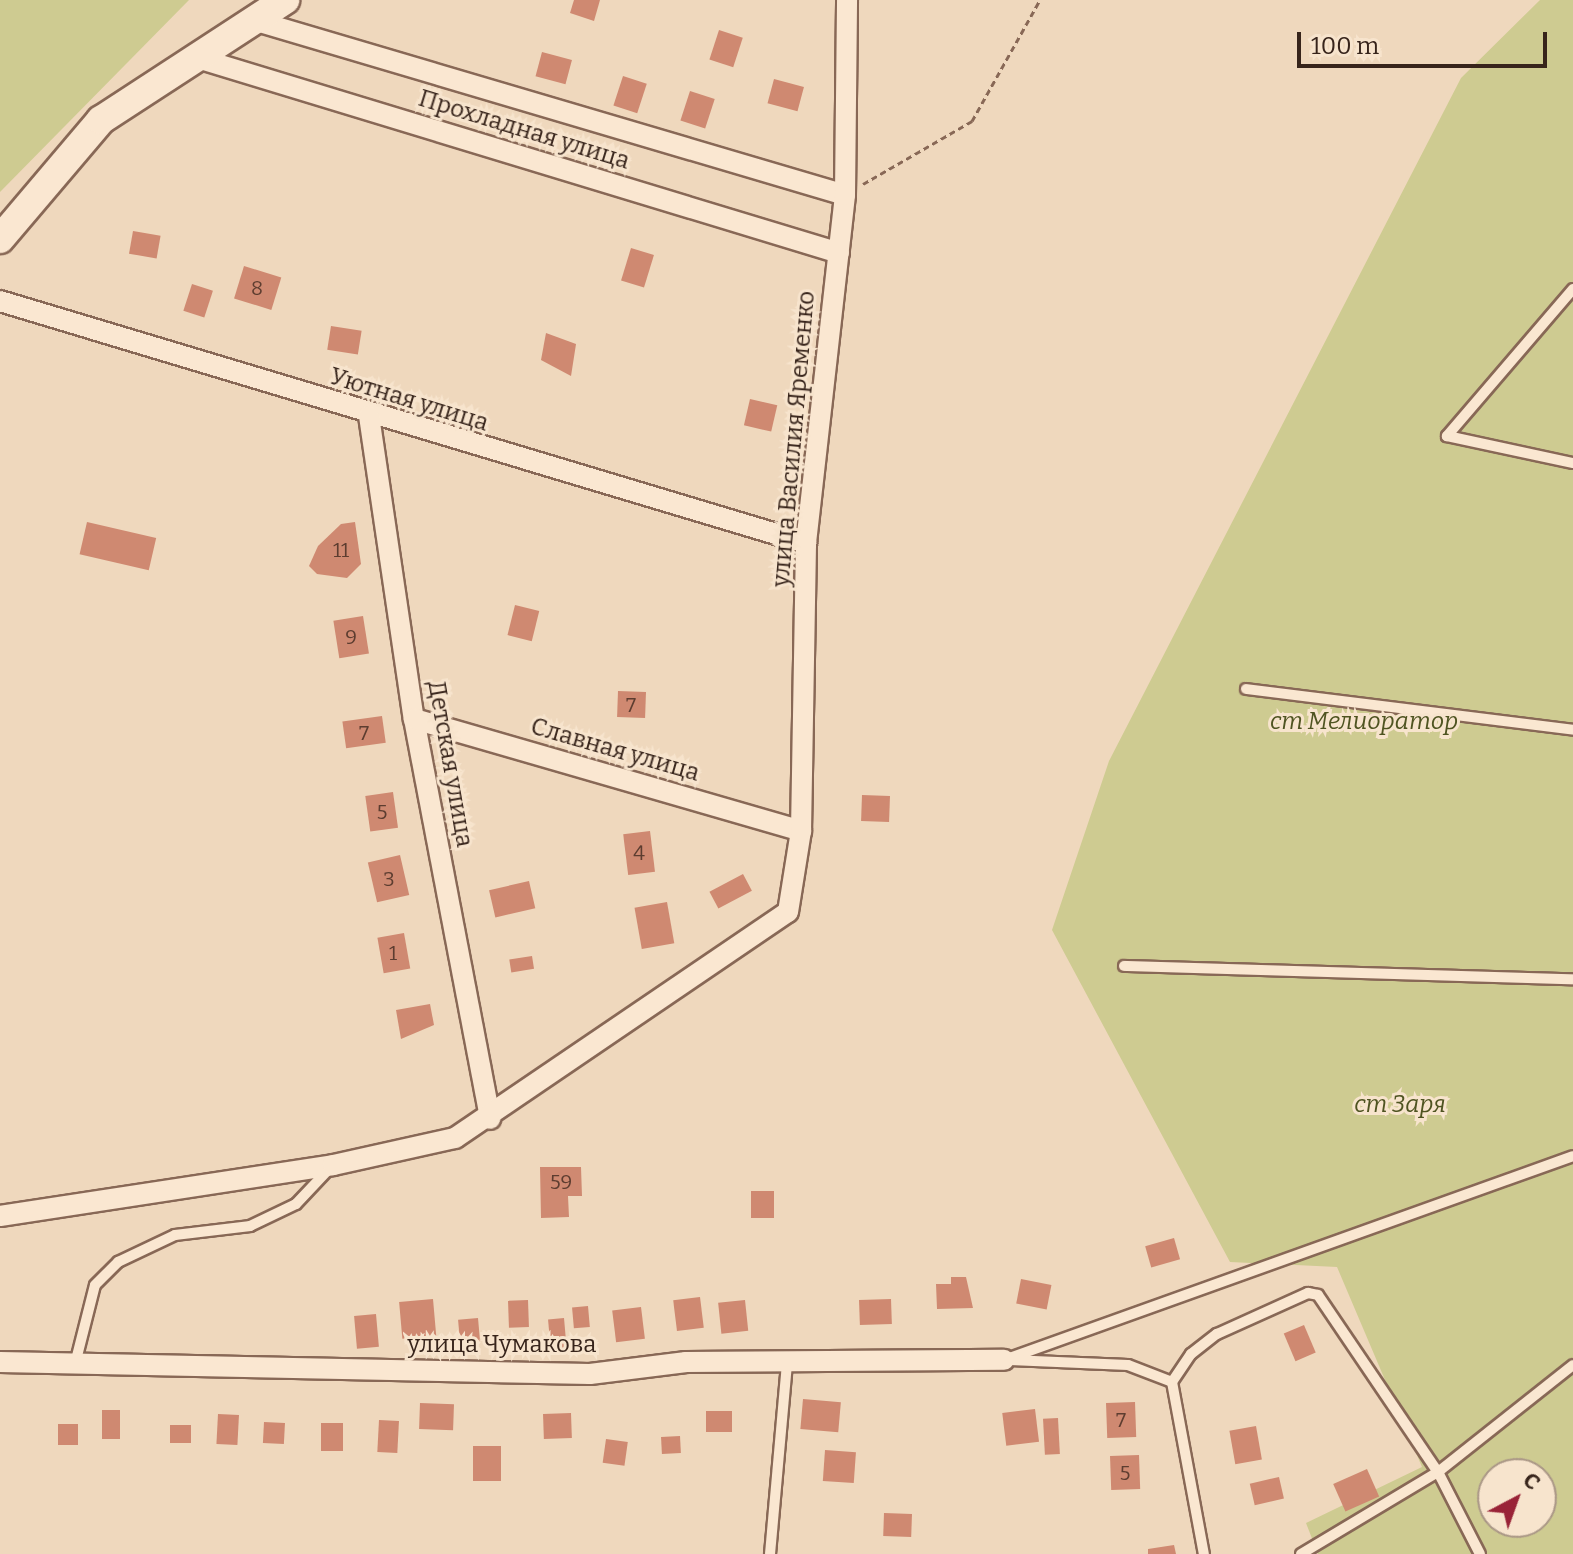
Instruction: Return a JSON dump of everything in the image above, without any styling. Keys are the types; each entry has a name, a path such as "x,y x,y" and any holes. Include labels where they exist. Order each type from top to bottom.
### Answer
{"main road":[{"path":"0,239 101,120 285,0"}],"street":[{"name":"улица Василия Яременко","path":"490,1119 775,925 796,895 801,831 806,543 845,195 847,0"},
{"path":"253,20 845,195"},
{"name":"Прохладная улица","path":"194,57 839,253"},
{"name":"Уютная улица","path":"0,301 369,416 806,543"},
{"name":"Детская улица","path":"369,416 414,719 490,1119"},
{"name":"Славная улица","path":"414,719 801,831"},
{"path":"0,1216 333,1165 442,1142 490,1119"},
{"name":"улица Чумакова","path":"0,1362 74,1366 590,1374 686,1362 1004,1360"}],"lane":[{"path":"1573,289 1447,436 1573,463"},
{"path":"1246,689 1573,730"},
{"path":"1124,966 1573,979"},
{"path":"1004,1360 1573,1156"},
{"path":"74,1366 95,1285 118,1262 175,1235 250,1226 274,1215 333,1165"},
{"path":"1204,1554 1172,1382 1191,1354 1217,1334 1308,1293 1318,1295 1438,1472 1480,1554"},
{"path":"1004,1360 1128,1365 1172,1382"},
{"path":"770,1554 787,1362"},
{"path":"1301,1554 1438,1472 1573,1365"}],"path":[{"path":"845,195 972,121 1040,0"}],"green space":[{"path":"0,0 189,0 0,192"},
{"path":"1540,0 1573,0 1573,1554 1318,1554 1306,1523 1422,1467 1337,1267 1230,1262 1052,930 1109,761 1461,78"}],"building":[{"path":"574,0 600,0 594,21 570,13"},
{"path":"719,30 743,38 733,67 709,59"},
{"path":"542,52 572,60 565,84 536,76"},
{"path":"623,76 647,84 637,113 613,105"},
{"path":"774,79 804,87 797,111 768,103"},
{"path":"690,91 715,99 705,129 680,120"},
{"path":"133,231 161,236 157,259 129,254"},
{"path":"631,248 654,255 644,288 621,281"},
{"path":"244,266 281,277 271,310 234,299"},
{"path":"192,284 213,291 204,317 183,311"},
{"path":"331,326 362,331 358,355 327,350"},
{"path":"546,333 576,344 571,376 541,360"},
{"path":"750,399 777,405 771,432 744,425"},
{"path":"87,522 156,538 149,570 80,554"},
{"path":"355,522 361,564 347,578 317,574 309,566 318,546 341,524"},
{"path":"515,605 539,611 532,641 508,635"},
{"path":"363,616 369,654 339,658 333,621"},
{"path":"618,691 646,692 645,718 617,717"},
{"path":"382,716 386,743 346,748 342,722"},
{"path":"393,792 398,828 370,832 365,796"},
{"path":"862,795 890,796 889,822 861,821"},
{"path":"650,831 655,872 628,875 623,834"},
{"path":"400,855 409,895 377,902 368,862"},
{"path":"743,874 752,891 718,909 709,892"},
{"path":"529,881 535,908 495,918 489,890"},
{"path":"667,902 674,943 642,949 635,908"},
{"path":"404,933 410,968 384,973 377,938"},
{"path":"532,956 534,969 511,972 509,960"},
{"path":"430,1004 434,1025 401,1039 396,1010"},
{"path":"540,1167 581,1167 582,1196 568,1196 569,1217 541,1218"},
{"path":"751,1191 774,1191 774,1218 751,1218"},
{"path":"1174,1238 1180,1259 1151,1267 1145,1246"},
{"path":"951,1277 966,1277 973,1308 937,1309 936,1284 951,1284"},
{"path":"1021,1279 1051,1285 1047,1309 1016,1304"},
{"path":"700,1297 704,1328 677,1331 673,1300"},
{"path":"433,1299 436,1336 402,1339 399,1302"},
{"path":"891,1299 892,1324 860,1325 859,1300"},
{"path":"528,1300 529,1327 509,1328 508,1301"},
{"path":"745,1300 748,1331 721,1334 718,1303"},
{"path":"588,1306 590,1327 574,1328 572,1307"},
{"path":"641,1307 645,1339 616,1342 612,1311"},
{"path":"376,1314 379,1347 357,1349 354,1316"},
{"path":"478,1318 480,1341 460,1343 458,1320"},
{"path":"564,1318 567,1352 551,1353 548,1319"},
{"path":"1304,1325 1316,1353 1295,1361 1284,1334"},
{"path":"803,1399 841,1402 838,1432 800,1429"},
{"path":"1135,1402 1136,1437 1107,1438 1106,1403"},
{"path":"420,1403 454,1404 453,1430 419,1429"},
{"path":"1035,1409 1039,1442 1006,1446 1002,1413"},
{"path":"102,1410 120,1410 120,1439 102,1439"},
{"path":"706,1411 732,1411 732,1432 706,1432"},
{"path":"571,1413 572,1438 544,1439 543,1414"},
{"path":"218,1414 239,1415 237,1445 216,1444"},
{"path":"1058,1418 1060,1454 1045,1455 1043,1419"},
{"path":"379,1420 399,1421 397,1453 377,1452"},
{"path":"264,1422 285,1423 284,1444 263,1443"},
{"path":"321,1423 343,1423 343,1451 321,1451"},
{"path":"58,1424 78,1424 78,1445 58,1445"},
{"path":"170,1425 191,1425 191,1443 170,1443"},
{"path":"1256,1426 1262,1459 1235,1464 1229,1431"},
{"path":"680,1436 681,1453 662,1454 661,1437"},
{"path":"606,1439 628,1442 624,1466 603,1463"},
{"path":"473,1446 501,1446 501,1481 473,1481"},
{"path":"825,1450 856,1452 854,1483 823,1481"},
{"path":"1139,1455 1140,1489 1111,1490 1110,1456"},
{"path":"1367,1469 1379,1496 1345,1511 1333,1484"},
{"path":"1279,1477 1284,1498 1255,1505 1250,1484"},
{"path":"884,1513 912,1514 911,1537 883,1536"},
{"path":"1174,1545 1176,1554 1148,1554 1148,1549"}],"park label":[{"name":"ст Мелиоратор","path":"1364,722"},
{"name":"ст Заря","path":"1400,1105"}]}
